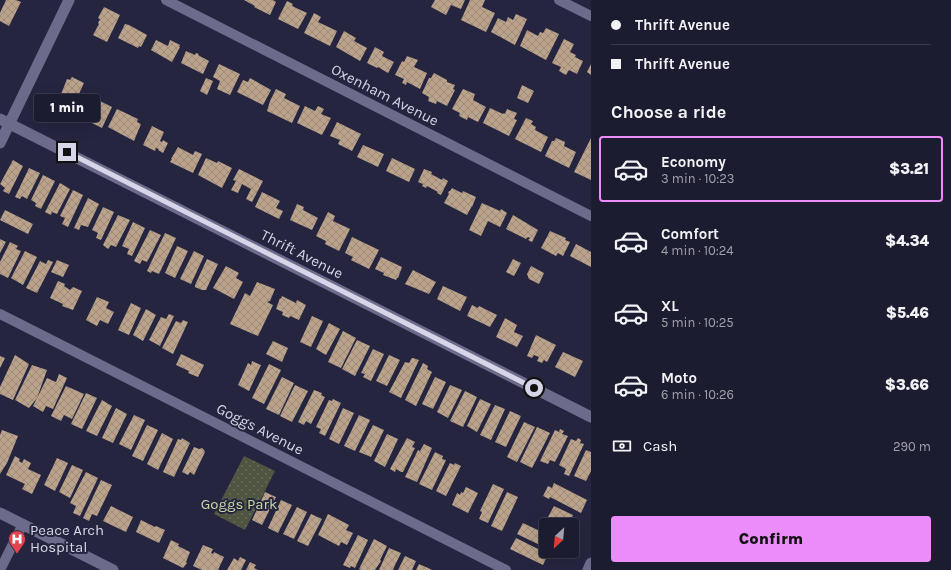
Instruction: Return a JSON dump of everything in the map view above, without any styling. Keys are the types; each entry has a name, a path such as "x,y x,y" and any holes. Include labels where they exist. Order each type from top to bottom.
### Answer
{"street":[{"path":"0,143 5,121 69,0"},
{"name":"Oxenham Avenue","path":"166,0 591,216"},
{"path":"559,0 591,16"},
{"name":"Thrift Avenue","path":"5,121 591,417"},
{"name":"Goggs Avenue","path":"0,314 506,570"},
{"path":"0,513 113,570"},
{"path":"0,570 23,524"},
{"path":"588,570 591,564"}],"green space":[{"name":"Goggs Park","path":"244,456 275,471 245,530 214,514"}],"building":[{"path":"6,0 16,0 21,2 9,26 0,21 0,13"},
{"path":"244,0 273,0 276,2 270,15"},
{"path":"435,0 465,0 461,9 451,5 446,15 431,7"},
{"path":"470,0 485,0 482,7 495,13 486,32 461,20"},
{"path":"287,1 293,4 292,6 307,13 298,29 278,19"},
{"path":"104,7 120,15 107,42 93,35 99,24 100,19 98,18"},
{"path":"314,13 321,17 318,22 337,31 330,46 304,33"},
{"path":"516,14 527,19 515,45 491,32 498,18 506,22 508,17 513,20"},
{"path":"125,24 147,35 141,47 139,46 138,48 118,38"},
{"path":"546,28 559,34 546,60 520,46 527,30 538,36 540,32 543,33"},
{"path":"344,31 356,38 354,41 367,48 360,61 336,47"},
{"path":"564,39 574,44 570,52 576,55 575,57 583,61 577,74 569,70 566,75 559,71 561,67 552,63"},
{"path":"156,40 168,46 170,40 180,45 172,62 151,50"},
{"path":"375,47 384,52 382,56 394,62 388,73 367,63"},
{"path":"186,51 195,55 196,53 199,54 198,55 209,61 203,74 181,63"},
{"path":"407,56 418,60 414,67 427,73 420,89 407,82 406,85 402,83 404,79 395,75 402,61 404,62"},
{"path":"219,64 240,74 230,95 217,89 220,81 213,77"},
{"path":"591,64 591,75 587,72"},
{"path":"434,73 447,80 447,82 455,85 453,89 455,90 447,106 437,101 436,104 428,101 429,97 422,93 429,78 431,78"},
{"path":"72,77 84,83 72,109 58,102 67,79 70,80"},
{"path":"206,78 213,81 207,95 200,91"},
{"path":"250,78 271,90 263,105 237,92 243,80 248,82"},
{"path":"522,85 534,91 528,103 517,98"},
{"path":"276,89 286,94 284,98 300,106 292,123 267,111"},
{"path":"463,89 475,94 473,100 486,107 478,122 468,117 467,120 459,116 460,113 452,109"},
{"path":"86,94 112,107 102,128 76,115"},
{"path":"305,106 315,111 318,106 324,109 321,114 331,118 322,135 297,123"},
{"path":"490,108 503,114 505,114 507,109 517,113 514,119 517,120 509,136 483,123"},
{"path":"117,109 138,119 137,122 141,124 134,141 108,127"},
{"path":"526,118 533,121 531,124 536,127 535,130 548,137 541,152 515,139"},
{"path":"337,122 361,134 352,151 338,144 340,140 330,136"},
{"path":"152,126 164,132 160,141 162,142 163,140 168,143 163,153 158,150 159,149 156,148 155,151 143,145"},
{"path":"556,138 565,142 564,146 576,152 569,168 545,156 552,141"},
{"path":"591,138 591,180 574,172"},
{"path":"363,145 384,154 378,167 357,157"},
{"path":"178,147 193,155 195,151 202,154 193,173 170,162"},
{"path":"206,158 217,163 218,161 232,168 222,188 198,175"},
{"path":"392,158 415,169 409,182 386,171"},
{"path":"13,160 23,166 9,194 3,191 5,188 0,184"},
{"path":"29,168 40,173 27,199 22,196 20,199 15,197"},
{"path":"239,169 263,181 252,202 246,199 251,189 242,184 238,193 231,190 236,181 233,180"},
{"path":"424,169 432,172 431,174 442,180 443,178 448,181 441,195 427,186 426,188 422,186 423,184 418,182"},
{"path":"43,175 55,181 41,209 35,206 36,203 31,200"},
{"path":"60,183 70,189 57,214 52,212 51,215 45,212"},
{"path":"452,188 476,197 467,215 444,203 449,191"},
{"path":"73,190 83,195 68,227 62,224 65,218 60,216"},
{"path":"262,192 280,201 276,208 283,211 279,219 255,207"},
{"path":"88,198 99,204 88,227 81,225 79,230 74,228"},
{"path":"482,203 500,211 501,209 507,213 500,227 488,221 481,236 469,230"},
{"path":"297,204 304,207 303,210 318,218 312,230 290,220"},
{"path":"103,207 114,212 101,240 96,238 98,233 92,230"},
{"path":"5,210 33,224 28,234 0,220"},
{"path":"328,212 335,216 333,221 350,229 339,251 325,244 326,241 316,236"},
{"path":"118,215 130,220 116,247 111,245 108,249 103,245"},
{"path":"513,215 538,230 532,242 528,240 530,238 528,237 526,239 506,229"},
{"path":"133,222 145,228 132,256 127,254 129,249 122,246"},
{"path":"150,230 161,235 147,262 142,260 140,264 134,261"},
{"path":"550,231 566,238 565,240 570,242 563,256 558,253 556,256 541,248"},
{"path":"165,233 176,238 159,274 152,271 151,273 147,271"},
{"path":"352,237 379,250 369,269 351,260 353,257 345,253"},
{"path":"0,239 6,242 0,253"},
{"path":"10,242 18,246 16,249 21,251 8,278 0,274 0,262"},
{"path":"576,244 591,252 591,267 570,256"},
{"path":"177,246 188,251 175,278 165,273"},
{"path":"25,251 37,257 23,285 11,278"},
{"path":"194,251 204,256 191,284 180,279"},
{"path":"381,257 402,267 396,280 383,275 384,273 375,269"},
{"path":"207,259 218,264 206,290 202,290 195,287 195,285"},
{"path":"513,259 521,263 514,276 506,272"},
{"path":"48,260 53,262 37,293 26,288 40,261 46,264"},
{"path":"57,260 69,265 63,277 51,272"},
{"path":"226,266 239,273 236,278 243,282 234,299 213,288"},
{"path":"531,266 544,273 539,284 529,279 527,274"},
{"path":"413,270 436,282 429,294 405,284"},
{"path":"58,281 65,284 64,286 70,290 73,287 82,291 73,310 62,306 63,304 50,298"},
{"path":"257,282 275,289 270,301 267,302 273,305 258,336 230,324 245,293 250,296"},
{"path":"443,286 467,297 460,311 437,299"},
{"path":"282,296 296,303 297,300 306,305 299,320 290,316 289,318 282,315 283,312 276,309"},
{"path":"97,297 109,302 106,308 114,312 108,324 100,320 97,326 86,320"},
{"path":"131,303 141,308 129,335 118,330"},
{"path":"472,305 478,308 479,306 497,315 490,327 467,316"},
{"path":"146,309 156,315 143,341 133,335"},
{"path":"169,314 174,316 160,346 149,340 161,317 166,319"},
{"path":"312,316 323,321 311,347 300,342"},
{"path":"505,318 517,325 514,332 523,336 517,347 496,337"},
{"path":"183,320 188,322 173,354 162,348 176,321 181,323"},
{"path":"329,323 340,329 326,355 316,349"},
{"path":"343,331 356,338 341,368 328,362"},
{"path":"536,335 556,345 547,362 544,360 542,363 537,361 539,357 534,355 532,358 527,356"},
{"path":"357,340 370,346 355,376 342,369"},
{"path":"273,341 288,348 282,362 266,354"},
{"path":"373,349 384,354 371,381 363,377 365,374 361,373"},
{"path":"563,352 583,361 575,377 555,367"},
{"path":"181,354 204,365 198,377 188,373 189,371 176,365"},
{"path":"15,355 29,364 13,400 0,394 0,387"},
{"path":"389,355 400,360 387,386 376,381"},
{"path":"0,356 5,358 0,368"},
{"path":"412,358 419,360 401,398 389,392 405,362 409,363"},
{"path":"252,361 261,365 249,391 238,385 248,363 251,365"},
{"path":"423,363 428,366 427,369 432,372 416,406 405,400"},
{"path":"269,364 281,370 264,404 252,398"},
{"path":"32,365 47,370 37,398 29,408 15,400"},
{"path":"59,374 67,378 53,409 46,406 43,412 33,406 47,378 56,382"},
{"path":"282,377 294,383 279,415 266,409"},
{"path":"435,377 446,382 433,409 422,404"},
{"path":"295,385 308,391 292,422 280,416"},
{"path":"450,385 462,390 448,418 437,412"},
{"path":"66,386 84,394 72,419 64,415 61,421 51,416"},
{"path":"314,390 322,393 321,395 325,397 311,424 306,421 304,425 298,422"},
{"path":"465,391 477,397 463,427 450,421"},
{"path":"86,393 97,398 82,429 71,424"},
{"path":"333,399 341,403 325,436 319,433 321,429 316,427 329,400 332,401"},
{"path":"480,399 491,404 477,432 467,426"},
{"path":"102,400 112,406 97,436 86,431"},
{"path":"495,405 505,409 491,440 480,435"},
{"path":"116,408 127,414 113,443 102,438"},
{"path":"343,408 354,413 339,444 329,439"},
{"path":"510,411 521,416 506,447 495,442"},
{"path":"134,415 145,420 131,450 119,444"},
{"path":"359,415 370,420 355,451 344,446"},
{"path":"524,422 535,427 517,462 507,457"},
{"path":"147,425 158,430 143,461 132,456"},
{"path":"373,425 384,430 371,457 359,452"},
{"path":"537,427 550,433 532,468 520,462"},
{"path":"560,429 564,431 562,434 568,436 555,462 550,460 548,464 540,461 555,430 559,432"},
{"path":"2,430 18,436 7,463 0,474 0,435"},
{"path":"162,433 173,439 158,470 147,464"},
{"path":"387,434 398,439 385,467 374,461"},
{"path":"182,438 190,443 174,477 163,472 178,439 181,440"},
{"path":"407,438 415,442 412,447 415,448 403,472 396,469 395,472 390,469"},
{"path":"578,438 581,440 580,443 584,444 569,476 564,474 566,469 559,465 571,439 576,441"},
{"path":"424,444 432,448 417,482 405,477 418,450 420,451"},
{"path":"194,447 199,449 202,448 205,452 194,475 190,472 188,475 182,472"},
{"path":"586,450 591,452 591,471 586,481 574,476"},
{"path":"435,452 443,456 442,459 446,460 432,490 419,484"},
{"path":"15,456 20,459 19,461 22,463 24,459 31,463 28,469 41,475 32,494 22,489 25,484 6,475"},
{"path":"57,458 68,463 55,491 44,485"},
{"path":"450,463 454,465 455,463 461,466 446,496 436,491"},
{"path":"72,465 83,470 70,498 59,492"},
{"path":"86,472 98,478 80,516 73,513 76,506 70,503"},
{"path":"101,480 112,485 97,516 92,514 89,521 83,518"},
{"path":"554,483 587,500 581,513 550,497 549,499 543,496 548,486 552,488"},
{"path":"493,484 504,489 488,523 479,519 482,512 480,511"},
{"path":"466,487 478,493 468,513 452,505 457,493 460,495 461,492 463,493"},
{"path":"265,492 276,497 262,525 252,520"},
{"path":"507,492 518,497 502,531 491,526"},
{"path":"281,500 292,505 278,533 268,528"},
{"path":"111,506 133,517 126,532 103,521"},
{"path":"554,506 573,515 572,518 547,518"},
{"path":"297,507 307,512 294,539 283,534"},
{"path":"311,514 322,519 308,546 297,541"},
{"path":"328,514 349,525 346,530 353,533 347,545 341,542 339,546 318,535"},
{"path":"141,520 165,530 159,543 136,532"},
{"path":"523,523 539,531 539,545 517,534"},
{"path":"358,535 368,540 355,568 351,566 350,568 343,565"},
{"path":"516,538 539,550 539,558 546,558 543,565 510,549"},
{"path":"374,539 387,546 380,560 381,561 375,570 361,570 359,569"},
{"path":"171,540 179,544 178,546 190,552 186,562 187,563 183,568 163,558"},
{"path":"203,545 213,549 211,553 213,554 214,552 224,557 218,570 202,570 193,566"},
{"path":"389,548 401,553 393,570 379,570"},
{"path":"405,556 416,561 412,570 398,570"},
{"path":"240,557 246,560 241,570 227,570 234,558 238,561"},
{"path":"250,562 256,565 254,568 258,570 246,570"},
{"path":"419,564 428,568 432,570 416,570"}],"place":[{"name":"Peace Arch Hospital","path":"17,554"}],"route":[{"path":"67,152 534,388"}]}
